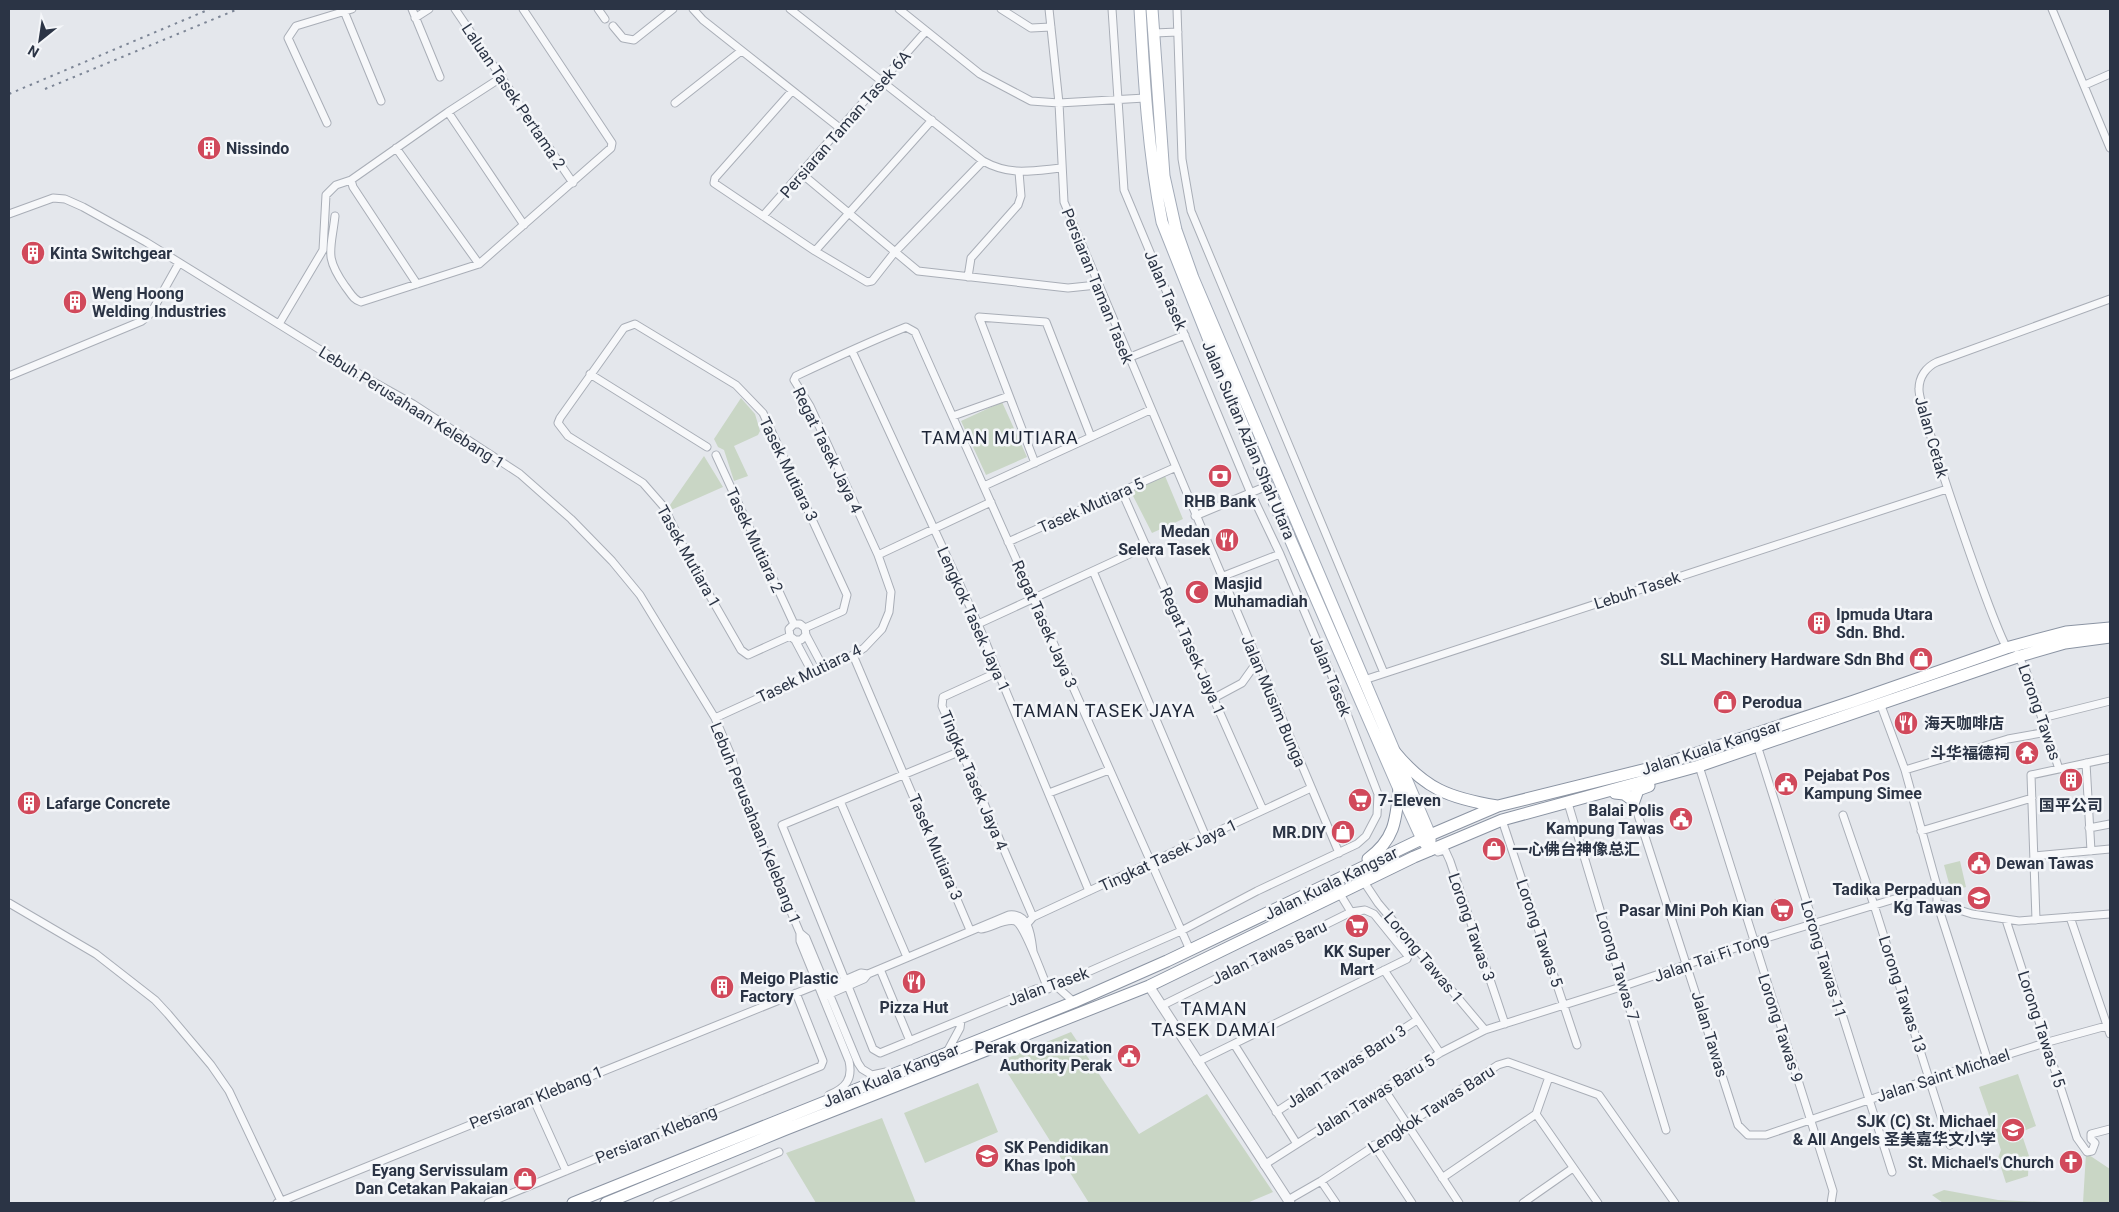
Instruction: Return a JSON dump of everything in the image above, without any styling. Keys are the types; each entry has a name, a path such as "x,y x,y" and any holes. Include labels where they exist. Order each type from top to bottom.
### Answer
{"main road":[{"name":"Jalan Sultan Azlan Shah Utara","path":"1140,9 1145,98 1153,176 1162,222 1183,279 1268,483 1399,788 1426,837"},
{"name":"Jalan Sultan Azlan Shah Utara","path":"1152,9 1164,176 1176,230 1193,278 1394,751 1426,837 1428,851"},
{"path":"1266,446 1264,451 1272,476 1268,483 1279,486 1287,497"},
{"name":"Jalan Kuala Kangsar","path":"573,1203 909,1067 1047,1014 1167,961 1426,837 1498,806 1655,767 2006,648 2066,632 2110,628"},
{"name":"Jalan Kuala Kangsar","path":"606,1203 784,1130 1178,974 1428,851 1502,820 1699,766 2020,656 2065,643 2110,637"},
{"path":"1394,751 1411,772 1424,783 1468,802 1498,806"},
{"path":"1550,793 1572,792 1619,782 1629,786 1636,777 1663,770 1681,758"},
{"path":"1609,792 1624,794 1634,801 1638,790 1667,781 1682,771"},
{"path":"1361,868 1382,849 1392,832 1399,788"},
{"path":"1178,974 1186,964 1190,950 1196,953 1209,951 1261,926 1276,925"},
{"path":"1047,1014 1054,1015 1137,982 1149,986 1155,973 1167,961"}],"street":[{"path":"412,9 440,77"},
{"path":"415,18 429,9"},
{"name":"Laluan Tasek Pertama 2","path":"455,9 573,183"},
{"path":"335,216 330,260 333,268 355,299 361,302 479,264 611,148 612,143 523,9"},
{"path":"598,9 606,19"},
{"path":"613,26 623,38 634,40 673,9"},
{"path":"693,9 703,20 741,51 841,129"},
{"path":"899,9 986,78 1031,101 1059,103 1145,98"},
{"path":"1001,9 1031,28 1051,27"},
{"name":"Persiaran Taman Tasek","path":"1050,9 1059,103 1064,202 1150,410"},
{"name":"Jalan Tasek","path":"847,983 876,1052 880,1053 1036,989 1056,986 1181,931 1256,891 1357,844 1366,836 1377,815 1378,794 1339,693 1280,554 1249,492 1124,190 1112,9"},
{"path":"1177,9 1182,159 1191,210 1384,673"},
{"path":"2052,9 2110,148"},
{"path":"327,123 288,38 296,26 348,10 381,101"},
{"path":"791,10 983,160 1003,171 1019,172 1061,168"},
{"name":"Persiaran Taman Tasek 6A","path":"763,216 926,31"},
{"path":"1154,33 1178,32"},
{"path":"675,103 741,51"},
{"path":"2085,85 2110,74"},
{"path":"279,324 324,250 326,195 336,185 351,180 448,112 502,77"},
{"path":"792,91 715,178 714,183 815,251 869,283 894,253 983,160"},
{"path":"448,112 524,225"},
{"path":"815,251 932,120"},
{"path":"396,148 479,264"},
{"path":"968,277 971,258 1018,205 1021,196 1019,172"},
{"path":"802,174 894,253 918,271 1068,288 1097,285"},
{"path":"351,180 353,188 417,284"},
{"name":"Lebuh Perusahaan Kelebang 1","path":"9,214 42,201 65,199 83,207 179,263 361,375 413,404 514,470 571,519 602,550 640,595 715,718 730,753 751,818 800,933 806,938 851,1071 850,1079 846,1084 836,1092 815,1101 808,1109"},
{"path":"9,376 142,321 151,312 179,263"},
{"name":"Jalan Cetak","path":"2006,648 1947,489 1919,395 1920,384 1924,372 1936,362 2110,299"},
{"path":"1035,463 978,317 1046,322 1091,437"},
{"name":"Tasek Mutiara 3","path":"590,374 624,328 635,324 736,385 763,414 848,595 843,611 805,631"},
{"name":"Regat Tasek Jaya 4","path":"878,555 810,406 794,380 796,376 852,350 906,327 910,328"},
{"name":"Regat Tasek Jaya 3","path":"910,328 915,332 953,416 1190,950"},
{"path":"1128,358 1184,335"},
{"name":"Lengkok Tasek Jaya 1","path":"852,350 978,624 1089,891"},
{"path":"590,374 707,447"},
{"name":"Tasek Mutiara 1","path":"590,374 560,418 558,423 561,429 568,436 643,483 664,507 691,563 741,650 748,655 792,638"},
{"path":"953,416 1009,396"},
{"path":"984,486 1150,410"},
{"name":"Jalan Musim Bunga","path":"1150,410 1340,853"},
{"name":"Tasek Mutiara 2","path":"716,455 794,624"},
{"name":"Tasek Mutiara 5","path":"1008,542 1174,468"},
{"path":"1195,516 1268,483"},
{"name":"Lebuh Tasek","path":"1364,680 1947,489"},
{"name":"Regat Tasek Jaya 1","path":"1122,492 1263,810"},
{"path":"878,555 991,502"},
{"path":"978,624 1147,546"},
{"path":"1221,577 1280,554"},
{"name":"Tasek Mutiara 4","path":"715,718 812,672 853,655 864,648 882,629 889,612 891,592 878,555"},
{"path":"1093,571 1206,837"},
{"path":"812,672 792,638 790,629 794,624 800,624 805,631 823,667"},
{"path":"792,638 801,640 805,631"},
{"path":"2006,648 2020,656"},
{"name":"Tasek Mutiara 3","path":"853,655 906,774 970,930"},
{"name":"Lorong Tawas","path":"2020,656 2059,769"},
{"path":"1214,698 1242,683 1257,662"},
{"name":"Tingkat Tasek Jaya 4","path":"998,672 943,697 942,706 1033,917"},
{"path":"2042,718 2110,701"},
{"path":"1880,703 1905,770 1937,886 1938,903 1988,1061"},
{"path":"1905,770 2008,739 2047,732"},
{"name":"Lorong Tawas 11","path":"1757,746 1892,1172"},
{"path":"847,983 782,825 961,751"},
{"path":"2036,920 2031,775 2110,758"},
{"path":"2086,763 2090,851"},
{"name":"Lorong Tawas 9","path":"1699,766 1753,942 1834,1190 1831,1203"},
{"path":"1048,793 1109,770"},
{"name":"Jalan Tawas","path":"1629,786 1688,964 1738,1125 1748,1135"},
{"name":"Tingkat Tasek Jaya 1","path":"1027,924 1033,917 1311,788"},
{"path":"1921,831 2032,798"},
{"path":"840,801 908,957"},
{"name":"Lorong Tawas 7","path":"1568,803 1666,1130"},
{"name":"Lorong Tawas 13","path":"1843,815 1874,905 1950,1145"},
{"name":"Lorong Tawas 5","path":"1502,820 1577,1045"},
{"path":"2089,828 2110,824"},
{"path":"2034,856 2110,849"},
{"name":"Lorong Tawas 3","path":"1428,851 1433,853 1445,850 1505,1024"},
{"name":"Lorong Tawas 1","path":"1364,882 1378,903 1485,1030"},
{"name":"Jalan Tai Fi Tong","path":"1485,1030 1624,986 1753,942 1937,886"},
{"path":"1197,1062 1407,959 1406,952 1374,914 1366,910 1351,912 1340,894"},
{"path":"9,903 96,954 156,1000 211,1064 229,1091 280,1203"},
{"path":"1938,903 1972,914 2006,920 2036,920 2110,914"},
{"name":"Jalan Tawas Baru","path":"1161,1006 1351,912"},
{"path":"910,1041 880,969 1009,914 1017,914 1023,917 1027,924 1034,951 1048,988"},
{"path":"2070,917 2109,1025 2110,1034"},
{"path":"970,930 989,928 1014,920 1020,924 1034,951"},
{"name":"Lorong Tawas 15","path":"2006,920 2048,1042 2077,1138 2083,1149 2090,1152 2095,1143 2091,1139 2091,1134 2110,1129"},
{"name":"Persiaran Klebang 1","path":"280,1203 533,1098 796,993 847,983 861,973 868,974 880,969"},
{"path":"1384,970 1440,1053"},
{"path":"1056,986 1074,1002"},
{"path":"1149,986 1289,1202"},
{"name":"Lebuh Perusahaan Kelebang 1","path":"824,989 862,1069 872,1075 902,1065 909,1067"},
{"name":"Persiaran Klebang","path":"488,1203 823,1064 796,993"},
{"path":"947,1052 960,1028 961,1020"},
{"name":"Jalan Tawas Baru 3","path":"1276,1112 1417,1020"},
{"name":"Jalan Saint Michael","path":"1748,1135 1766,1135 1930,1079 2109,1025"},
{"name":"Jalan Tawas Baru 5","path":"1264,1165 1440,1053 1485,1030"},
{"path":"1234,1044 1297,1144"},
{"name":"Lengkok Tawas Baru","path":"1289,1202 1407,1124 1501,1064 1508,1062 1599,1095 1675,1203"},
{"path":"1442,1178 1536,1114 1549,1077"},
{"path":"1384,1089 1459,1203"},
{"path":"533,1098 566,1171"},
{"path":"1536,1114 1598,1203"},
{"path":"1374,1146 1412,1203"},
{"path":"657,1203 779,1152"},
{"path":"1523,1203 1573,1168"},
{"path":"1322,1181 1336,1203"}],"green space":[{"path":"741,398 755,414 760,431 758,435 734,446 748,476 734,481 724,450 718,447 714,439"},
{"path":"1002,402 1027,457 986,475 961,421"},
{"path":"704,456 723,487 671,510 670,505"},
{"path":"1165,476 1183,519 1152,533 1131,492"},
{"path":"1960,861 1966,887 1951,891 1944,865"},
{"path":"1071,1032 1139,1134 1207,1094 1273,1192 1247,1203 1089,1203 1000,1061"},
{"path":"2018,1074 2036,1126 2021,1132 2029,1156 2028,1176 2006,1183 1998,1158 2001,1150 1979,1087"},
{"path":"978,1083 998,1132 925,1163 904,1113"},
{"path":"882,1118 916,1203 816,1203 786,1153"},
{"path":"2086,1153 2110,1169 2110,1203 2083,1203"},
{"path":"1944,1190 1998,1200 2064,1203 1943,1203 1932,1195"}],"railway":[{"path":"9,94 210,9"},
{"path":"45,89 238,9"}],"place":[{"name":"Nissindo","path":"209,148"},
{"name":"Kinta Switchgear","path":"33,253"},
{"name":"Weng Hoong Welding Industries","path":"75,302"},
{"name":"RHB Bank","path":"1220,476"},
{"name":"Medan Selera Tasek","path":"1227,540"},
{"name":"Masjid Muhamadiah","path":"1197,592"},
{"name":"Ipmuda Utara Sdn. Bhd.","path":"1819,623"},
{"name":"SLL Machinery Hardware Sdn Bhd","path":"1921,659"},
{"name":"Perodua","path":"1725,702"},
{"name":"海天咖啡店","path":"1906,723"},
{"name":"斗华福德祠","path":"2027,753"},
{"name":"国平公司","path":"2071,780"},
{"name":"Pejabat Pos Kampung Simee","path":"1786,784"},
{"name":"7-Eleven","path":"1360,800"},
{"name":"Lafarge Concrete","path":"29,803"},
{"name":"Balai Polis Kampung Tawas","path":"1681,819"},
{"name":"MR.DIY","path":"1343,832"},
{"name":"一心佛台神像总汇","path":"1494,849"},
{"name":"Dewan Tawas","path":"1979,863"},
{"name":"Tadika Perpaduan Kg Tawas","path":"1979,898"},
{"name":"Pasar Mini Poh Kian","path":"1782,910"},
{"name":"KK Super Mart","path":"1357,926"},
{"name":"Pizza Hut","path":"914,982"},
{"name":"Meigo Plastic Factory","path":"722,987"},
{"name":"Perak Organization Authority Perak","path":"1129,1056"},
{"name":"SJK (C) St. Michael & All Angels 圣美嘉华文小学","path":"2013,1130"},
{"name":"SK Pendidikan Khas Ipoh","path":"987,1156"},
{"name":"St. Michael's Church","path":"2071,1162"},
{"name":"Eyang Servissulam Dan Cetakan Pakaian","path":"525,1179"}],"district":[{"name":"TAMAN MUTIARA","path":"1000,438"},
{"name":"TAMAN TASEK JAYA","path":"1104,711"},
{"name":"TAMAN TASEK DAMAI","path":"1214,1019"}]}
